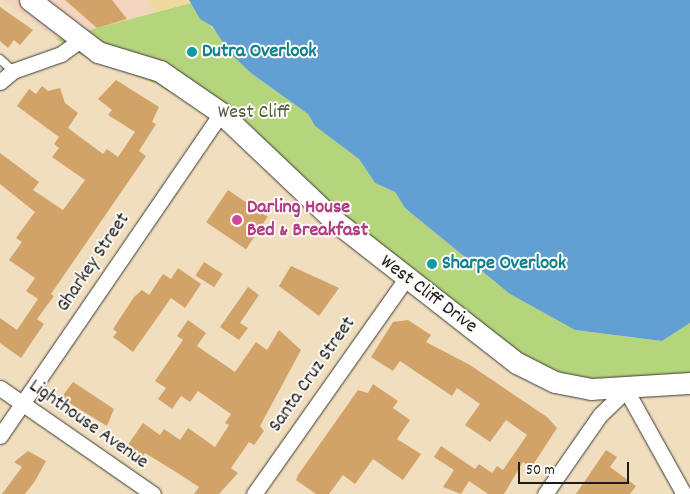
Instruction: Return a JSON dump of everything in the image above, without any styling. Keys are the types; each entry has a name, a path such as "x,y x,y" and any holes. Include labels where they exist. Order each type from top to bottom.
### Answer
{"street":[{"name":"West Cliff Drive","path":"30,0 98,52 160,71 221,113 335,221 405,280 517,363 554,382 626,390 690,383"},
{"path":"0,82 13,71 61,54 80,40"},
{"name":"Gharkey Street","path":"0,436 221,113"},
{"name":"Santa Cruz Street","path":"254,494 405,280"},
{"name":"Lighthouse Avenue","path":"0,388 153,494"},
{"path":"545,494 600,416 626,390 684,494"}],"lane":[{"path":"0,59 13,71"}],"shaded area":[{"path":"3,0 148,0 156,12 56,39"}],"green space":[{"name":"West Cliff","path":"191,3 251,73 308,114 315,126 359,159 375,183 395,192 405,208 510,294 575,330 662,341 690,323 690,380 604,389 532,362 197,109 157,84 83,56 56,39"}],"sand":[{"path":"148,0 189,0 191,3 156,12"}],"water":[{"path":"189,0 690,0 690,323 662,341 575,330 510,294 405,208 395,192 375,183 359,159 315,126 308,114 251,73 230,53 212,26 200,19"}],"building":[{"path":"65,0 112,0 127,19 97,28"},
{"path":"0,7 33,30 20,45 14,40 8,48 0,41"},
{"path":"116,80 159,107 152,122 156,124 139,151 146,156 51,294 54,296 37,319 44,324 21,358 0,343 0,318 17,330 38,299 26,291 35,278 9,260 22,242 16,238 35,212 0,184 0,153 39,182 33,190 63,210 85,180 52,157 59,148 54,144 59,137 17,106 29,89 36,94 42,86 48,91 60,88 65,103 78,113 68,128 103,154 107,149 118,157 135,132 108,115 112,110 98,99"},
{"name":"Darling House Bed & Breakfast","path":"228,190 268,217 246,249 206,222"},
{"path":"204,262 223,274 214,287 196,276"},
{"path":"291,266 339,288 319,316 279,286"},
{"path":"178,268 201,284 185,308 171,298 133,352 113,337 117,332 113,329 134,297 142,290 149,295 163,274 171,279"},
{"path":"248,287 259,295 240,323 248,328 239,340 220,327"},
{"path":"188,320 206,333 197,346 235,372 256,342 267,350 279,330 301,350 260,426 264,431 254,445 249,442 231,468 238,473 219,494 194,494 199,487 145,453 140,460 125,449 143,423 160,435 164,429 180,440 188,428 215,447 229,425 225,423 231,414 198,391 190,402 181,396 172,409 158,399 166,388 155,381 183,340 177,336"},
{"path":"408,320 431,335 426,342 470,365 547,417 557,428 531,468 523,462 504,494 488,494 469,481 461,494 443,487 454,470 434,457 441,446 475,469 479,464 492,473 497,466 503,470 527,435 506,420 490,442 465,425 480,404 457,388 452,396 400,361 393,371 371,357 393,322"},
{"path":"73,382 114,409 107,426 61,398"},
{"path":"373,384 398,401 393,408 410,420 397,439 421,454 403,480 373,459 355,484 343,475 329,494 316,494 296,480 298,475 358,390 368,393"},
{"path":"606,450 617,457 610,467 636,486 630,494 576,494"},
{"path":"28,451 46,461 35,481 25,494 2,494 22,467 14,462"}],"place":[{"name":"Dutra Overlook","path":"192,52"},
{"name":"Darling House Bed & Breakfast","path":"237,220"},
{"name":"Sharpe Overlook","path":"432,264"}]}
